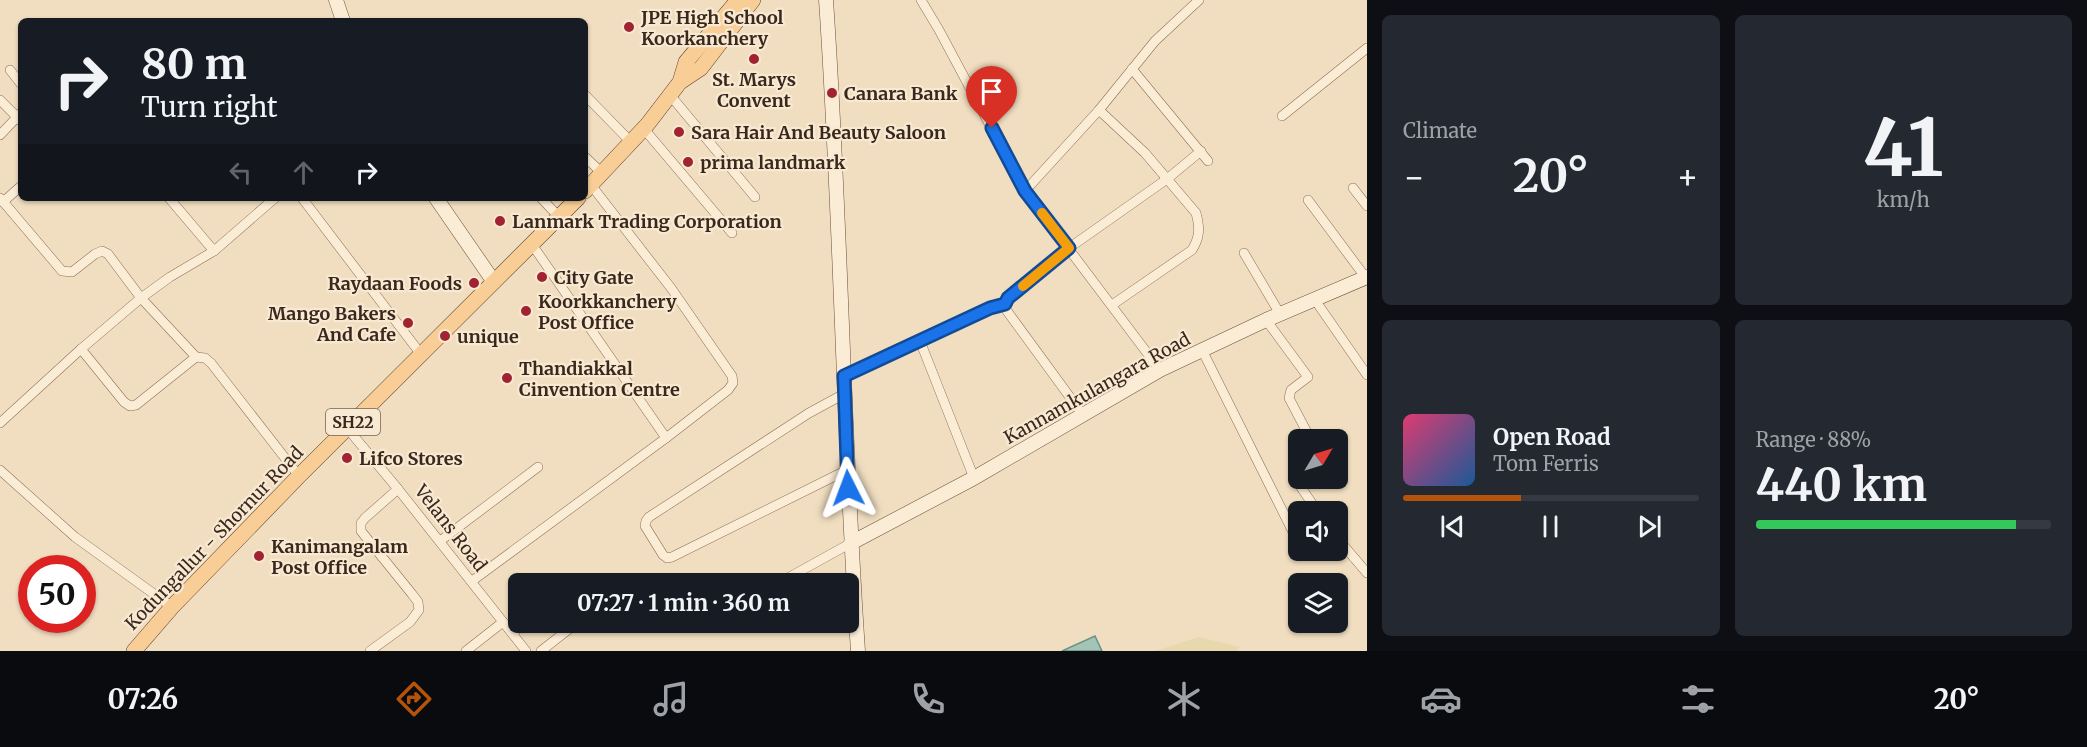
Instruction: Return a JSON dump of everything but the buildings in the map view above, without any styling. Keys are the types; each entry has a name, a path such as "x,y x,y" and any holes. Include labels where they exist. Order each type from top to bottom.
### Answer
{"main road":[{"path":"680,82 686,62 738,0"},
{"path":"588,188 644,129 680,82 700,68 753,0"},
{"name":"Kodungallur - Shornur Road","path":"134,651 172,607 346,428 575,201"}],"street":[{"path":"336,0 342,18"},
{"path":"826,0 832,93 847,470 858,651"},
{"path":"921,0 1025,191 1160,370"},
{"path":"1025,191 1099,110 1155,41 1199,0"},
{"path":"1282,116 1367,48"},
{"path":"1132,69 1208,160"},
{"path":"10,70 18,80"},
{"path":"670,95 755,197"},
{"path":"588,98 631,142"},
{"path":"0,100 18,115"},
{"path":"1099,110 1145,153 1196,213 1199,225 1199,239 1192,250 1112,305"},
{"path":"0,135 18,119"},
{"path":"644,129 732,233"},
{"path":"1083,415 1007,311 1005,304 1008,298 1069,248 1167,179 1201,151"},
{"path":"588,160 602,173"},
{"path":"18,188 2,200 62,271 72,272 102,251 108,254 141,298 196,357 205,358 211,363 299,476"},
{"path":"471,581 666,438 728,390 733,383 732,376 671,288 588,188"},
{"path":"1353,188 1367,206"},
{"path":"1308,200 1366,278"},
{"path":"172,201 214,251"},
{"path":"0,423 141,298 170,277 214,251 272,201"},
{"path":"304,201 420,353"},
{"path":"438,201 494,282"},
{"path":"544,201 559,217"},
{"path":"531,243 666,438"},
{"path":"1244,253 1280,314"},
{"name":"Kannamkulangara Road","path":"851,543 974,478 1160,370 1266,320 1366,278"},
{"path":"1315,300 1367,375"},
{"path":"844,376 990,308 1005,304"},
{"path":"1266,320 1308,377 1291,390 1289,398 1305,429"},
{"path":"920,340 974,478"},
{"path":"81,349 124,402 130,406 136,405 196,357"},
{"path":"1202,350 1288,522"},
{"path":"844,394 809,413 649,517 645,526 663,555 667,558 672,557 847,470"},
{"name":"Velans Road","path":"346,428 398,489 508,628"},
{"path":"440,541 538,467"},
{"path":"0,470 75,537 172,607"},
{"path":"370,651 410,622 419,610 418,602 361,531 361,523 365,518 398,489"},
{"path":"797,573 851,543"},
{"path":"1348,551 1367,573"},
{"path":"466,651 503,622"},
{"name":"Velans Road","path":"512,633 526,651"},
{"path":"541,651 564,633"}],"shaded area":[{"path":"1095,636 1102,651 1062,651"},
{"path":"1199,637 1240,647 1236,651 1155,651"}],"slow traffic":[{"path":"1023,286 1069,248 1042,213"}],"place":[{"name":"JPE High School Koorkanchery","path":"629,27"},
{"name":"St. Marys Convent","path":"754,59"},
{"name":"Canara Bank","path":"832,93"},
{"name":"Sara Hair And Beauty Saloon","path":"679,132"},
{"name":"prima landmark","path":"688,162"},
{"name":"Lanmark Trading Corporation","path":"500,221"},
{"name":"City Gate","path":"542,277"},
{"name":"Raydaan Foods","path":"474,283"},
{"name":"Koorkkanchery Post Office","path":"526,311"},
{"name":"Mango Bakers And Cafe","path":"408,323"},
{"name":"unique","path":"445,336"},
{"name":"Thandiakkal Cinvention Centre","path":"507,378"},
{"name":"Lifco Stores","path":"347,458"},
{"name":"Kanimangalam Post Office","path":"259,556"}],"route":[{"path":"848,488 844,376 990,308 1005,304 1008,298 1069,248 1025,191 992,128"}]}
